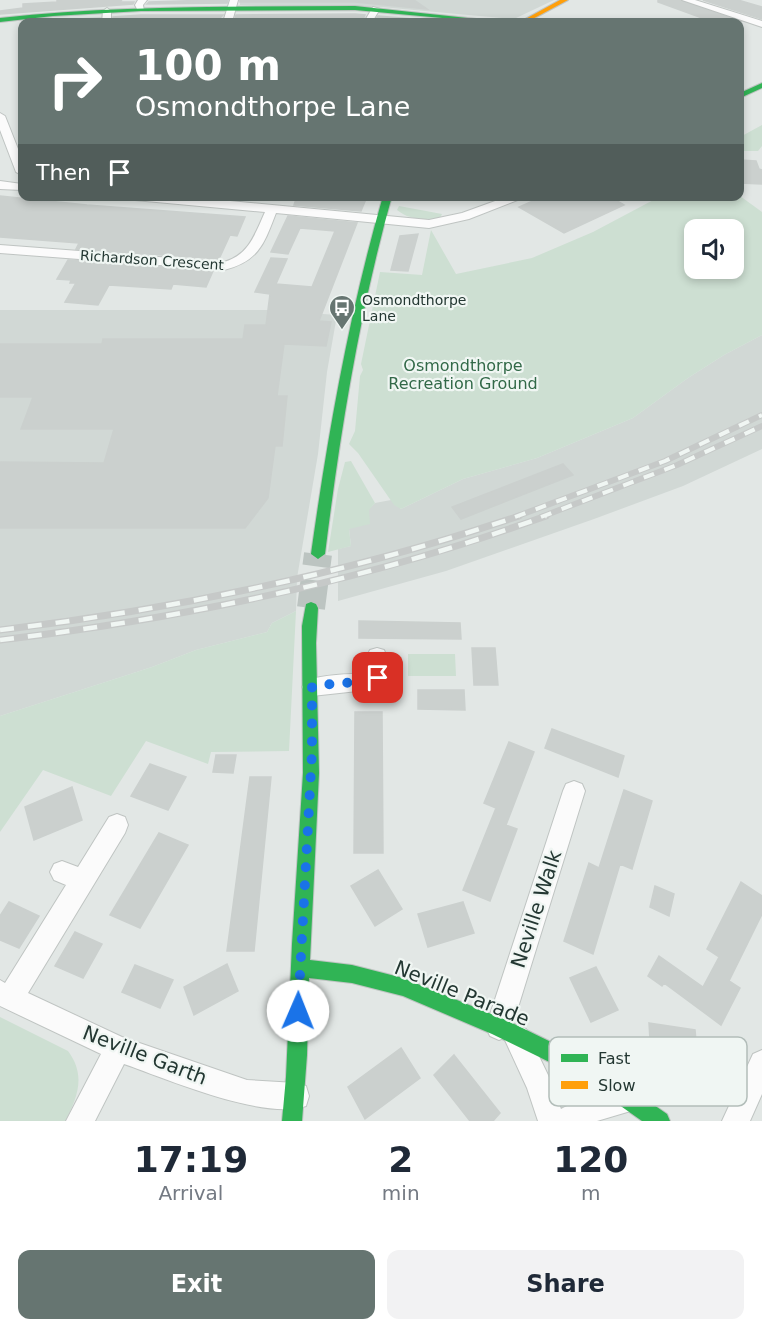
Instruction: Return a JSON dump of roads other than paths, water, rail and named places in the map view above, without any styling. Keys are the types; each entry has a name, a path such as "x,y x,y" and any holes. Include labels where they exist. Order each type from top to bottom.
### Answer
{"street":[{"path":"531,18 565,0"},
{"path":"686,0 743,18"},
{"path":"71,18 106,17 142,4 231,11 376,9 463,18"},
{"path":"370,18 376,9"},
{"path":"744,18 762,24"},
{"path":"0,20 18,19"},
{"path":"744,94 762,85"},
{"path":"0,116 11,130 18,157"},
{"path":"0,185 18,187"},
{"path":"192,201 437,224 511,201"},
{"path":"318,554 340,387 365,270 385,201"},
{"name":"Richardson Crescent","path":"0,249 224,266 242,261 252,252 272,208"},
{"path":"294,1108 312,752 312,687 308,648 311,608"},
{"path":"312,687 337,683 378,682 377,656"},
{"name":"Neville Walk","path":"507,1030 574,791"},
{"path":"5,996 72,876 117,825"},
{"name":"Neville Parade","path":"300,968 352,974 403,987 507,1030 549,1052"},
{"name":"Neville Garth","path":"5,996 118,1049 294,1108"},
{"path":"507,1030 539,1084 552,1121"},
{"path":"81,1121 118,1049"},
{"path":"747,1096 762,1063"},
{"path":"567,1121 599,1106"},
{"name":"Neville Parade","path":"640,1106 660,1121"},
{"path":"736,1121 743,1106"}],"tunnel":[{"path":"311,608 318,554"}],"railway":[{"path":"515,517 665,461 762,415"},
{"path":"541,517 677,465 762,426"},
{"path":"0,630 197,600 327,572 392,555 519,516"},
{"path":"0,640 139,620 276,594 412,559 546,516"}],"place":[{"name":"Osmondthorpe Lane","path":"342,331"}],"park label":[{"name":"Osmondthorpe Recreation Ground","path":"463,374"}]}
